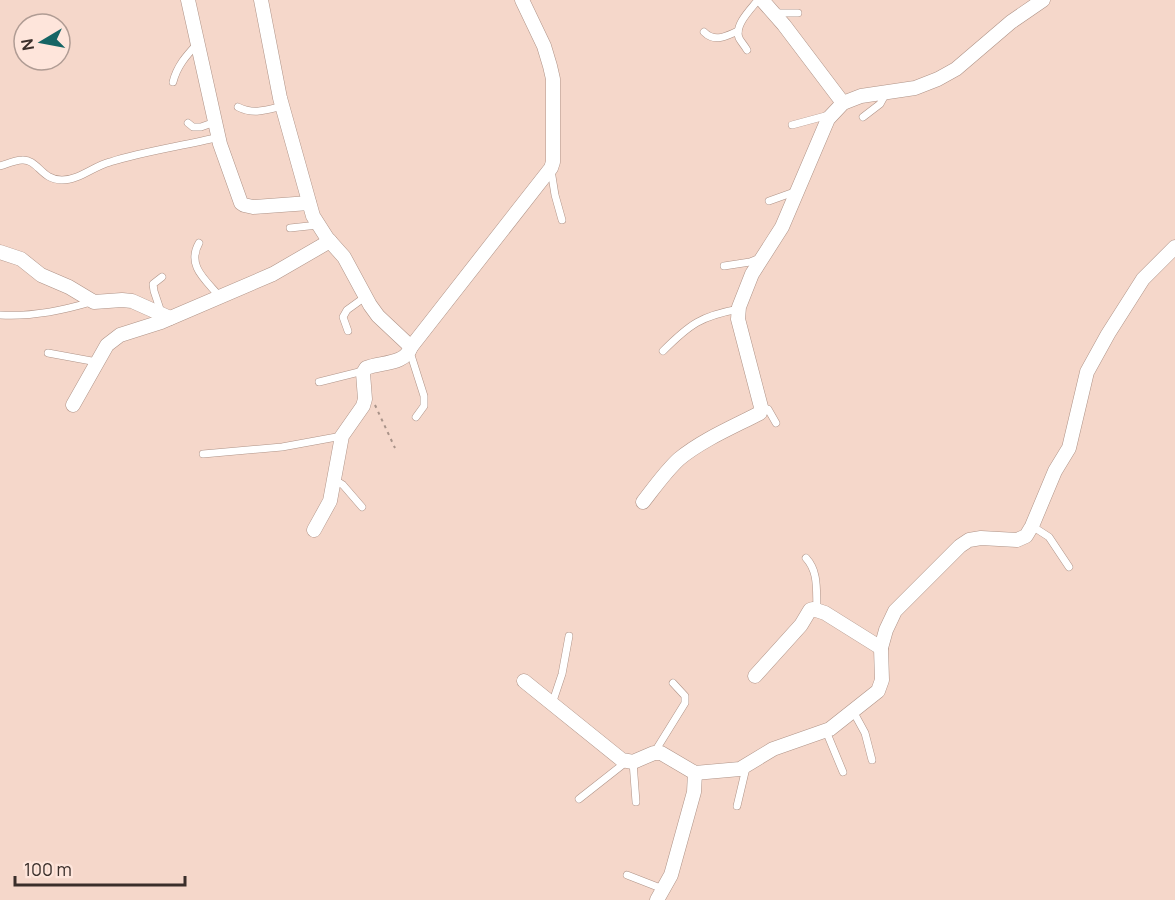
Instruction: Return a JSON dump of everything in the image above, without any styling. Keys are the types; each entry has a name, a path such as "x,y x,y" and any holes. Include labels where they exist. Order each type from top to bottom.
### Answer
{"street":[{"path":"188,0 215,122 239,200 244,205 309,203"},
{"path":"261,0 283,106 313,216 344,257 378,316 411,350"},
{"path":"314,530 330,501 342,436 363,406 365,370 371,366 402,358 411,350 551,168 553,162 553,80 544,46 522,0"},
{"path":"760,0 774,13 843,103"},
{"path":"643,502 667,471 680,459 696,447 760,413 761,407 738,319 739,309 752,274 782,227 828,119 843,103 861,96 915,88 956,69 1011,22 1042,0"},
{"path":"73,405 113,339 273,274 330,241"},
{"path":"524,681 630,762 654,753 661,753 695,773 740,769 773,750 826,731 878,691 881,686 881,648 895,611 960,546 969,540 981,538 1017,540 1026,536 1055,471 1069,447 1087,372 1143,279 1175,247"},
{"path":"0,252 21,259 41,275 69,287 94,302 122,300 166,316"},
{"path":"755,676 801,625 810,610 816,609 881,648"},
{"path":"660,895 671,875 684,831 694,792 695,773"}],"lane":[{"path":"747,50 739,38 738,30 743,19 760,0"},
{"path":"774,13 798,13"},
{"path":"704,32 709,37 717,39 738,30"},
{"path":"173,82 182,59 198,44"},
{"path":"863,117 880,104 886,92"},
{"path":"238,107 248,112 258,112 283,106"},
{"path":"792,124 832,115"},
{"path":"188,123 193,127 201,127 215,122"},
{"path":"0,166 22,160 31,162 53,179 64,180 74,178 105,163 130,156 219,137"},
{"path":"551,168 562,220"},
{"path":"769,201 798,190"},
{"path":"290,228 318,225"},
{"path":"199,243 193,252 194,261 199,272 220,297"},
{"path":"724,266 750,262 762,257"},
{"path":"162,277 153,284 166,316"},
{"path":"348,331 343,317 347,310 366,297"},
{"path":"0,315 63,311 94,302"},
{"path":"663,351 681,333 699,321 712,314 739,309"},
{"path":"411,350 424,406 416,417"},
{"path":"48,352 97,362"},
{"path":"319,382 365,370"},
{"path":"761,407 768,409 776,423"},
{"path":"203,454 282,447 342,436"},
{"path":"335,480 343,485 362,507"},
{"path":"1032,526 1049,537 1069,567"},
{"path":"806,558 813,566 816,576 816,609"},
{"path":"552,704 562,674 569,636"},
{"path":"654,753 685,703 685,696 673,683"},
{"path":"853,711 865,733 872,760"},
{"path":"826,731 843,772"},
{"path":"579,800 630,762 636,802"},
{"path":"737,806 747,765"},
{"path":"627,875 660,895"}],"path":[{"path":"365,392 380,413 395,448"}]}
